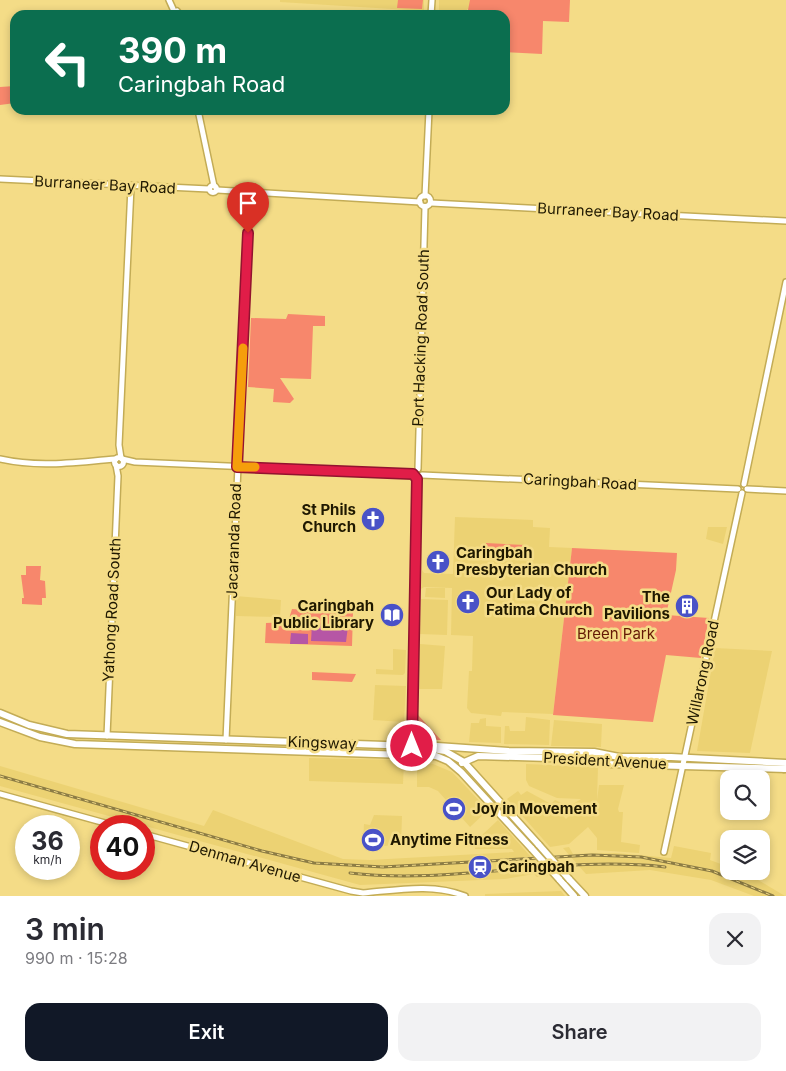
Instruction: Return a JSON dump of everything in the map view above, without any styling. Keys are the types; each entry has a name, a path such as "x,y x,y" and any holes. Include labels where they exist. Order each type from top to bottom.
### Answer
{"main road":[{"name":"Kingsway","path":"0,713 29,725 58,732 107,736 413,746 439,749 461,760 585,896"},
{"name":"Kingsway","path":"0,722 48,740 107,745 436,756 453,764 574,896"},
{"name":"Yathong Road South","path":"107,736 107,745"},
{"path":"226,740 226,748"},
{"path":"411,754 413,746"},
{"name":"President Avenue","path":"413,746 475,749 502,754 584,759 610,764 684,761"},
{"path":"453,764 475,749"},
{"name":"President Avenue","path":"461,760 476,756 502,754 602,754 618,757 785,767"},
{"path":"602,754 605,757 626,763"},
{"path":"498,811 504,806"}],"street":[{"path":"199,115 213,188"},
{"path":"425,196 430,198 431,202 425,207 420,202 425,196 429,115"},
{"name":"Burraneer Bay Road","path":"0,179 131,187 213,188 420,202"},
{"name":"Yathong Road South","path":"107,736 131,187"},
{"name":"Jacaranda Road","path":"226,740 250,192"},
{"name":"Burraneer Bay Road","path":"431,202 786,221"},
{"name":"Port Hacking Road South","path":"418,469 425,207"},
{"path":"745,487 786,282"},
{"path":"0,459 43,465 135,462 413,474 418,469 422,474 417,479"},
{"path":"413,474 417,479 413,746"},
{"name":"Caringbah Road","path":"422,474 740,491"},
{"path":"740,491 740,485 786,491"},
{"name":"Willarong Road","path":"664,852 740,491"},
{"path":"0,794 90,819"},
{"name":"Denman Avenue","path":"155,837 352,891 363,893 407,893 442,889 465,896"}],"shaded area":[{"path":"280,0 424,0 424,10 408,10 280,2"},
{"path":"439,0 470,0 470,9 467,10 439,10"},
{"path":"455,517 533,520 533,527 550,528 549,547 572,548 553,714 502,712 501,716 471,713 467,708 469,671 472,671 473,636 451,635 452,588 424,587 421,589 422,570 424,573 453,574"},
{"path":"708,527 727,527 723,544 706,539"},
{"path":"426,588 445,588 445,598 425,597"},
{"path":"236,596 281,600 280,617 236,616"},
{"path":"421,599 448,600 447,635 420,634"},
{"path":"312,624 348,626 346,642 311,641"},
{"path":"291,633 308,634 308,644 290,644"},
{"path":"420,644 445,646 442,689 417,689"},
{"path":"715,648 772,651 750,753 697,751"},
{"path":"393,649 406,650 405,673 403,675 376,674 376,669 393,670"},
{"path":"375,685 406,686 404,722 373,720"},
{"path":"526,717 550,720 549,745 504,744 505,726 509,726 510,731 525,731"},
{"path":"486,718 486,726 501,727 501,743 469,742 471,723 479,723 480,719"},
{"path":"554,720 602,724 601,747 551,746"},
{"path":"309,758 404,760 403,784 309,781"},
{"path":"417,762 433,764 452,772 488,810 470,827 438,791 429,787 417,787"},
{"path":"526,764 598,767 597,800 599,785 624,785 618,809 619,812 623,812 621,842 640,845 639,853 597,850 597,838 588,827 569,844 550,847 507,799 518,791 521,795 527,791 551,804 555,800 566,805 559,811 566,819 574,811 570,806 581,799 557,798 529,786 526,780"},
{"path":"0,766 204,826 213,810 343,859 370,860 514,852 512,849 475,849 476,836 481,836 498,820 548,876 537,877 534,874 505,879 360,885 155,829 155,815 105,815 0,786"},
{"path":"374,815 402,816 401,845 363,847 364,824 370,825"},
{"path":"674,846 711,853 710,860 720,864 720,880 758,880 785,896 754,896 711,880 650,870 586,874 563,848 569,847 573,854 616,853 671,858"},
{"path":"561,891 565,896 485,896 485,894"}],"green space":[{"path":"398,0 423,0 422,9 397,8"},
{"path":"470,0 570,0 569,22 543,21 542,54 510,52 510,10 468,10"},
{"path":"10,86 10,104 0,105 0,87"},
{"path":"288,314 325,316 325,326 313,326 311,379 280,378 294,399 290,403 273,402 274,389 248,387 251,318 286,319"},
{"path":"486,543 525,545 524,555 505,555 505,548 504,554 486,554"},
{"name":"Breen Park","path":"572,548 677,553 676,570 666,615 709,618 701,658 666,655 653,722 553,715"},
{"path":"26,566 41,566 40,580 45,581 46,598 42,598 42,605 22,604 22,598 24,598 21,575 26,575"},
{"path":"292,609 353,613 352,646 265,643 266,623 288,622"},
{"path":"312,672 356,674 352,682 312,680"},
{"path":"418,715 441,740 420,740"}],"railway":[{"path":"0,776 262,851 314,863 383,867 592,855 641,857 712,871 773,896"},
{"path":"350,873 389,876 586,865 626,864 665,867"}],"slow traffic":[{"path":"243,348 237,467 255,467"}],"place":[{"name":"St Phils Church","path":"373,519"},
{"name":"Caringbah Presbyterian Church","path":"438,562"},
{"name":"Our Lady of Fatima Church","path":"468,602"},
{"name":"The Pavilions","path":"687,606"},
{"name":"Caringbah Public Library","path":"392,615"},
{"name":"Joy in Movement","path":"454,809"},
{"name":"Anytime Fitness","path":"373,840"},
{"name":"Caringbah","path":"480,867"}],"route":[{"path":"248,233 237,467 413,474 417,479 411,709 412,746"}]}
